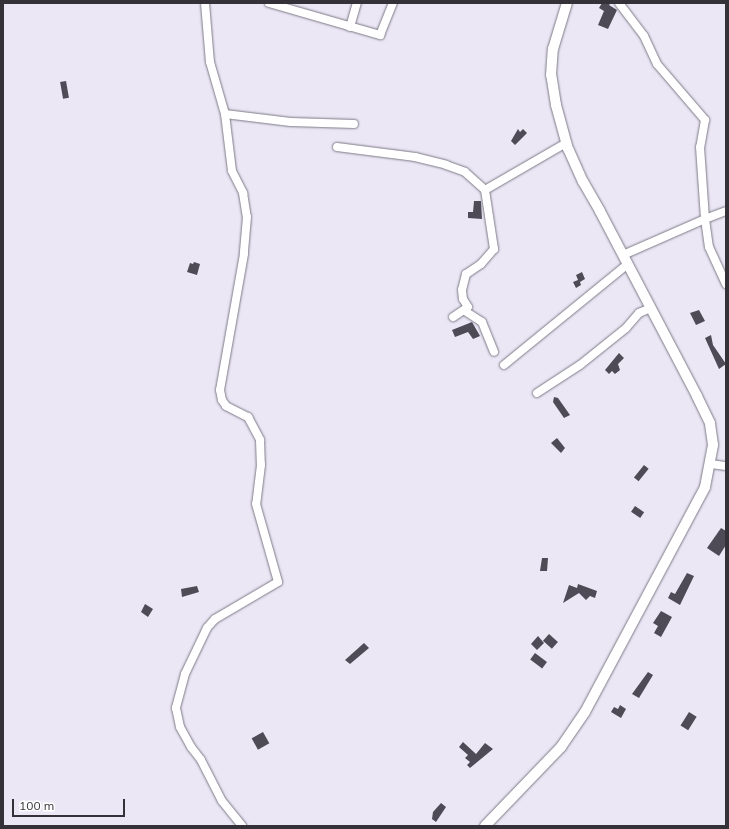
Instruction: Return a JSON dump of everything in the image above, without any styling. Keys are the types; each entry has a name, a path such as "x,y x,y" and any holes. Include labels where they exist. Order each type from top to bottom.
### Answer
{"street":[{"path":"204,3 210,62 225,114 232,172 243,193 247,217 244,254 220,390 222,400 226,406 248,417 260,440 261,465 256,504 278,582 215,619 207,628 185,674 176,708 180,727 191,747 201,760 222,801 242,826"},
{"path":"269,3 380,35 393,3"},
{"path":"350,27 357,3"},
{"path":"485,826 561,747 585,712 701,494 711,464 713,445 710,423 626,260 583,182 566,143 556,105 551,75 553,49 567,3"},
{"path":"619,3 644,36 657,64 705,120 700,147 705,219 709,247 726,284"},
{"path":"225,114 291,122 354,124"},
{"path":"485,190 566,143"},
{"path":"337,147 415,157 446,165 465,172 485,190 494,249 486,260 466,274 462,281 463,299 468,307 465,311 453,317"},
{"path":"504,365 626,260 705,219 726,211"},
{"path":"536,393 580,365 626,328 639,313 651,308"},
{"path":"465,311 482,322 494,352"},
{"path":"711,464 726,466"}],"building":[{"path":"602,3 611,3 609,5 617,10 608,29 598,25 604,11 599,8"},
{"path":"66,81 69,98 63,99 60,82"},
{"path":"518,129 520,132 523,129 527,133 515,145 511,141"},
{"path":"474,201 481,201 482,219 468,218 468,212 473,212"},
{"path":"194,262 200,264 197,275 187,272 190,263 193,264"},
{"path":"582,272 585,279 580,282 581,285 576,288 573,282 578,280 576,275"},
{"path":"699,310 705,321 696,325 690,313"},
{"path":"472,322 480,336 473,339 468,332 455,337 452,330"},
{"path":"711,335 713,345 726,364 719,369 705,338"},
{"path":"619,353 624,358 618,364 620,370 615,374 612,371 609,374 605,370"},
{"path":"554,397 558,398 570,415 564,418 553,402"},
{"path":"557,438 565,448 561,453 551,443"},
{"path":"644,465 649,469 639,481 634,477"},
{"path":"635,506 644,512 640,518 631,512"},
{"path":"721,528 726,531 726,545 719,556 707,548"},
{"path":"542,558 548,558 547,571 540,571"},
{"path":"687,573 694,576 680,605 668,598 671,592 675,594"},
{"path":"578,584 597,591 595,598 590,596 586,600 579,593 563,603 569,585 577,588"},
{"path":"197,586 199,592 182,597 181,589"},
{"path":"145,604 153,609 148,617 141,612"},
{"path":"661,611 672,617 661,637 654,633 658,626 653,623"},
{"path":"549,634 558,642 552,649 543,641"},
{"path":"538,636 544,643 537,650 531,644"},
{"path":"364,643 369,648 350,664 345,660"},
{"path":"535,653 547,662 542,668 530,659"},
{"path":"648,672 653,675 639,698 632,694"},
{"path":"620,705 626,709 621,718 611,712 614,707 618,709"},
{"path":"689,712 697,717 688,730 681,726"},
{"path":"263,732 269,743 258,750 252,738"},
{"path":"463,742 476,754 485,743 493,749 470,768 467,765 470,762 465,758 468,755 459,747"},
{"path":"441,803 446,807 436,822 432,819 433,812"}]}
